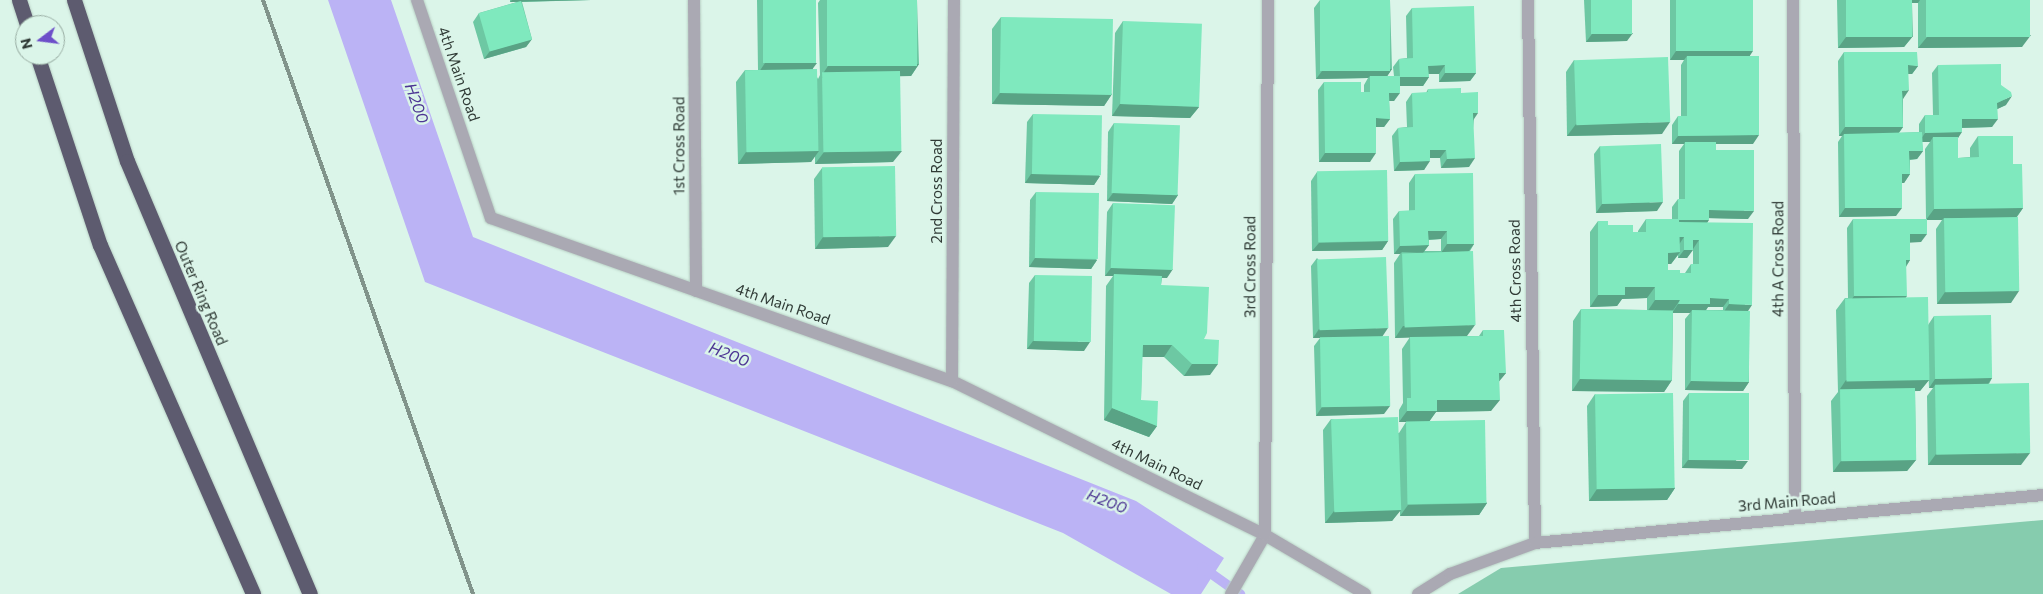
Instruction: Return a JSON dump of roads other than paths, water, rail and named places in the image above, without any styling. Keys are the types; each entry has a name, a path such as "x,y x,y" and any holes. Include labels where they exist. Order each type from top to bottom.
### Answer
{"highway":[{"path":"19,0 24,15"},
{"name":"Outer Ring Road","path":"74,0 127,161 310,594"},
{"path":"40,65 100,245 253,594"}],"street":[{"name":"4th Main Road","path":"417,0 491,218 952,381 1265,535 1365,594"},
{"name":"1st Cross Road","path":"694,0 696,291"},
{"name":"2nd Cross Road","path":"952,381 954,0"},
{"name":"3rd Cross Road","path":"1265,535 1268,0"},
{"name":"4th Cross Road","path":"1528,0 1535,542"},
{"name":"4th A Cross Road","path":"1793,0 1795,517"},
{"name":"3rd Main Road","path":"1418,594 1450,574 1535,542 2043,495"},
{"path":"1231,594 1265,535"}],"water":[{"path":"328,0 391,0 473,237 1136,501 1224,558 1201,594 1171,594 1063,533 425,282"}],"waterway":[{"name":"H200","path":"1202,567 1240,594"}],"railway":[{"path":"263,0 473,594"}]}
